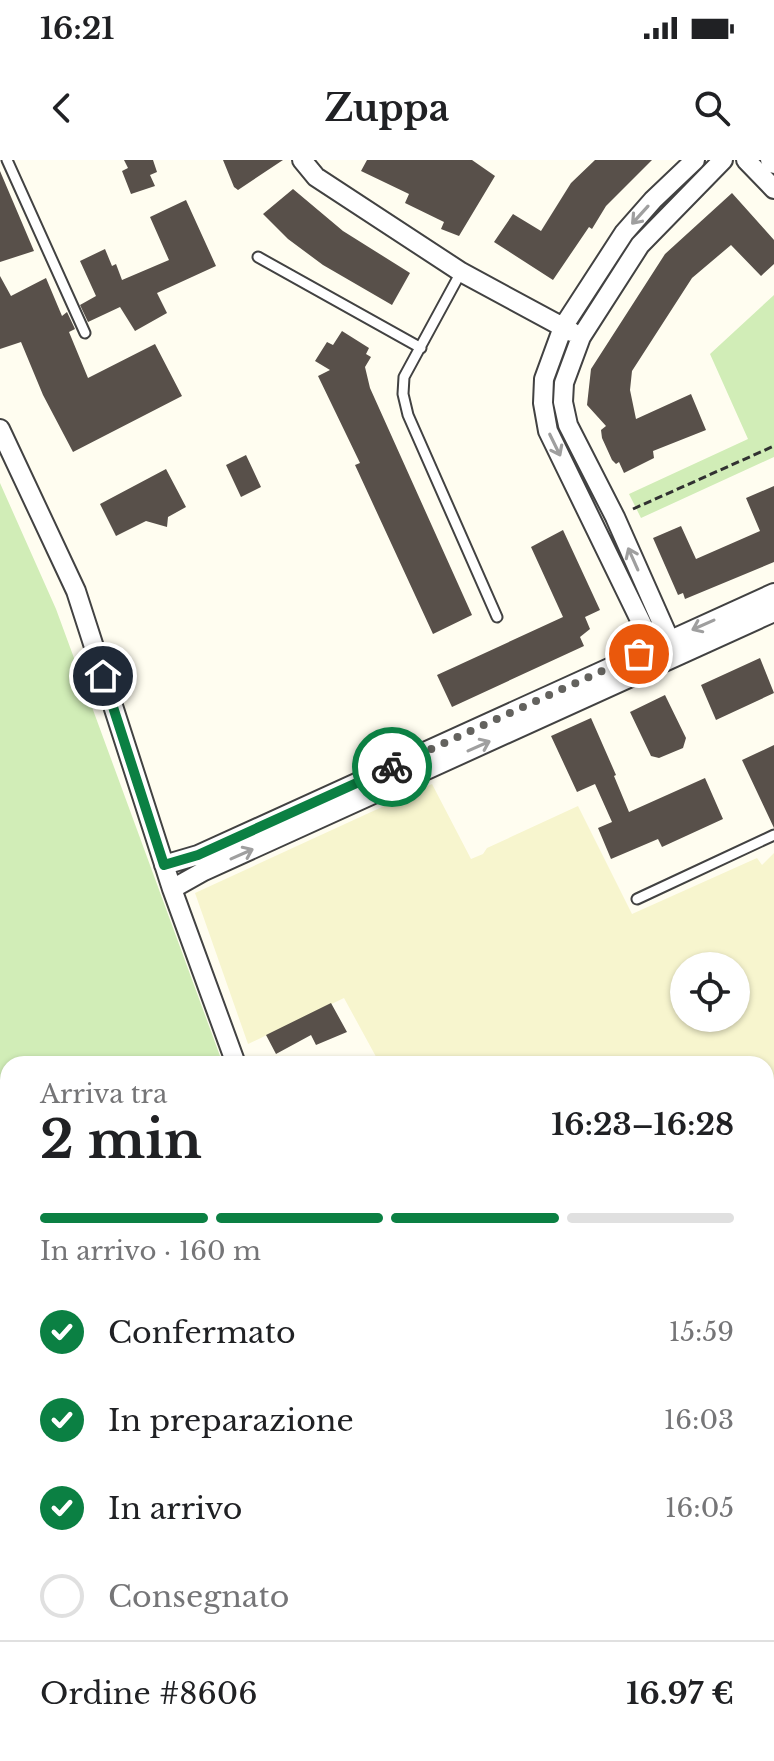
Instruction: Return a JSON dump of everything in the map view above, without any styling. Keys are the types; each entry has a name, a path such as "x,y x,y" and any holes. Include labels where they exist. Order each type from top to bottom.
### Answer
{"street":[{"path":"302,160 316,177 461,272 581,337"},
{"path":"665,651 548,431 543,403 544,379 563,327 624,233 695,160"},
{"path":"665,651 615,517 568,425 563,402 564,383 581,337 640,245 723,160"},
{"path":"746,160 774,189"},
{"path":"0,429 76,591 172,889 233,1056"},
{"path":"172,889 665,651 774,593"},
{"path":"164,865 198,855 665,651 774,612"}],"lane":[{"path":"7,160 85,333"},
{"path":"258,257 421,348"},
{"path":"461,272 404,377 403,394 405,405 497,617"},
{"path":"637,899 774,835"}],"path":[{"path":"623,514 774,446"}],"shaded area":[{"path":"432,784 471,859 483,854 487,848 578,806 632,914 757,858 762,865 774,853 774,1056 376,1056 344,998 248,1044 195,893"}],"green space":[{"path":"774,295 774,457 641,518 629,494 748,439 710,354"},
{"path":"0,483 56,609 220,1056 0,1056"}],"building":[{"path":"124,160 153,160 157,172 150,175 155,186 131,194 122,171 128,168"},
{"path":"223,160 283,160 238,190"},
{"path":"367,160 472,160 495,176 459,236 441,229 444,222 405,203 409,194 361,171"},
{"path":"595,160 652,160 606,206 553,280 494,242 513,214 541,231 571,183"},
{"path":"0,171 34,251 0,262"},
{"path":"293,189 343,231 410,273 392,305 323,265 288,239 263,214"},
{"path":"732,193 774,240 774,264 761,276 731,245 692,278 632,371 630,390 636,419 691,394 706,430 653,451 654,458 624,473 619,462 616,464 612,460 602,438 601,430 606,426 587,405 591,369 665,254"},
{"path":"186,200 216,266 157,293 167,313 135,331 120,307 88,322 80,305 96,296 80,261 105,249 112,266 116,264 122,280 169,260 150,217"},
{"path":"0,276 11,296 46,278 62,316 67,312 75,329 69,332 88,378 155,344 182,396 73,452 43,395 21,342 0,349"},
{"path":"342,331 369,348 366,354 371,357 365,367 370,388 472,615 433,634 355,465 360,463 318,376 330,370 315,361 327,342 333,345"},
{"path":"246,455 261,487 241,497 226,465"},
{"path":"166,469 186,507 168,517 167,527 146,521 116,536 100,504"},
{"path":"774,486 774,562 685,599 683,593 678,595 653,538 681,526 696,559 760,531 746,498"},
{"path":"563,530 600,610 585,617 590,629 580,637 584,646 452,707 437,675 563,617 531,547"},
{"path":"760,658 774,693 716,720 701,685"},
{"path":"665,695 686,738 683,748 659,758 651,756 630,712"},
{"path":"591,718 629,812 705,778 723,819 662,847 658,839 611,859 598,828 612,822 595,784 577,792 551,736"},
{"path":"774,745 774,828 742,760"},
{"path":"331,1003 347,1032 316,1045 311,1035 276,1054 266,1035"}],"way so far":[{"path":"392,767 639,654"}],"route":[{"path":"103,676 164,865 198,855 392,767"}]}
